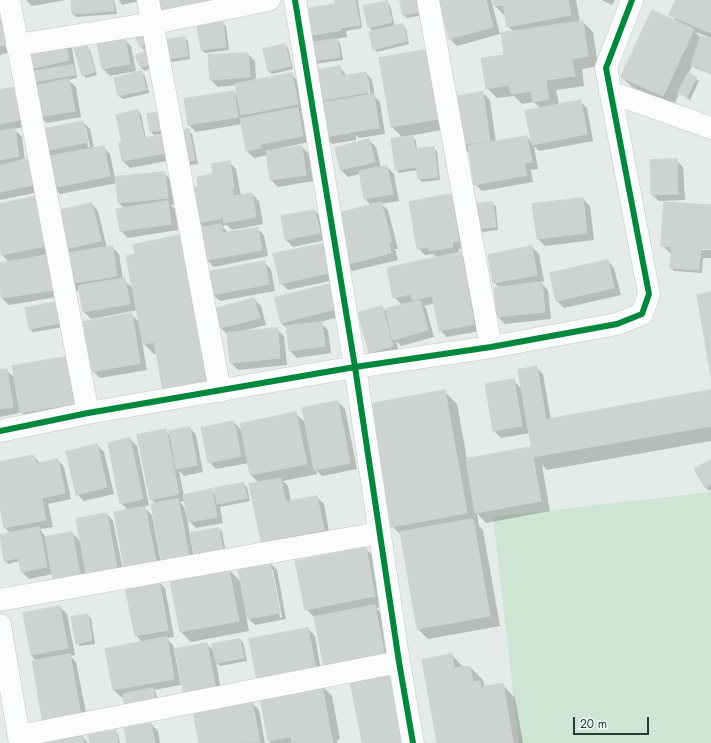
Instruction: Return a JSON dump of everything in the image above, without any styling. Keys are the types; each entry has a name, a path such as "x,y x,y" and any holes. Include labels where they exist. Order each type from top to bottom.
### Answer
{"street":[{"path":"9,0 88,413"},
{"path":"148,0 154,23 220,391"},
{"path":"17,45 154,23 269,0"},
{"path":"294,0 355,367 379,533 413,743"},
{"path":"428,0 491,347"},
{"path":"0,431 88,413 355,367 491,347 617,324 642,314 649,294 606,68 632,0"},
{"path":"610,92 711,128"},
{"path":"0,600 379,533"},
{"path":"0,625 20,740 399,662"}],"green space":[{"path":"711,492 711,743 519,743 493,517"}],"building":[{"path":"113,0 114,11 72,14 71,1"},
{"path":"156,0 237,0 159,14"},
{"path":"335,0 355,0 360,25 340,28"},
{"path":"400,0 418,0 421,12 403,15"},
{"path":"439,0 486,0 493,27 449,39"},
{"path":"493,0 568,0 571,15 507,27 503,5 494,6"},
{"path":"676,0 711,0 711,33 669,15"},
{"path":"387,1 392,22 368,28 363,6"},
{"path":"336,4 341,30 304,37 299,10"},
{"path":"652,10 694,29 663,96 621,77"},
{"path":"0,19 7,45 0,46"},
{"path":"583,21 588,56 572,59 575,76 546,80 549,99 533,102 531,91 511,94 509,85 486,89 481,58 504,55 501,33"},
{"path":"223,22 226,47 201,50 197,25"},
{"path":"403,24 407,41 373,50 369,32"},
{"path":"147,33 151,43 140,47 136,37"},
{"path":"701,36 711,39 711,73 691,65"},
{"path":"185,37 188,56 168,59 165,40"},
{"path":"125,38 130,64 102,69 97,44"},
{"path":"337,39 340,57 311,61 308,43"},
{"path":"65,40 69,60 29,69 25,49"},
{"path":"285,44 291,66 268,71 263,49"},
{"path":"87,46 95,72 82,76 74,49"},
{"path":"149,49 155,62 141,68 135,56"},
{"path":"426,50 438,119 391,127 379,58"},
{"path":"248,53 250,77 210,80 208,55"},
{"path":"73,65 75,75 32,82 30,72"},
{"path":"340,66 342,76 366,72 369,92 313,102 308,72"},
{"path":"142,71 146,90 118,96 114,78"},
{"path":"292,73 298,104 241,115 235,84"},
{"path":"688,73 697,77 687,97 678,93"},
{"path":"69,79 75,111 39,117 34,86"},
{"path":"17,87 23,119 0,124 0,90"},
{"path":"234,91 238,117 188,125 184,99"},
{"path":"483,92 490,141 458,145 452,97"},
{"path":"374,94 379,128 351,132 346,99"},
{"path":"345,99 350,133 324,137 318,103"},
{"path":"581,100 587,134 532,145 525,111"},
{"path":"298,108 303,136 261,144 261,148 246,151 240,119"},
{"path":"138,110 144,137 122,142 116,115"},
{"path":"162,112 164,130 150,132 147,114"},
{"path":"83,121 88,142 45,151 40,130"},
{"path":"15,129 19,156 0,160 0,131"},
{"path":"189,129 195,160 186,162 180,131"},
{"path":"162,135 166,153 122,161 119,143"},
{"path":"413,136 417,167 395,170 391,139"},
{"path":"527,136 532,162 524,163 527,175 474,185 468,146"},
{"path":"369,139 375,162 340,170 335,148"},
{"path":"104,146 110,176 52,188 46,157"},
{"path":"302,146 306,175 270,180 266,151"},
{"path":"434,147 438,177 418,179 415,149"},
{"path":"27,159 33,185 0,192 0,166"},
{"path":"677,159 678,194 651,195 650,160"},
{"path":"230,161 234,196 252,193 256,217 224,223 223,218 198,223 192,188 198,186 197,177 213,174 211,164"},
{"path":"387,166 393,194 364,199 359,171"},
{"path":"165,172 168,198 118,203 115,177"},
{"path":"451,194 459,241 452,242 453,247 429,251 429,247 417,249 409,202"},
{"path":"37,196 47,246 1,255 0,204"},
{"path":"583,198 587,233 537,239 532,204"},
{"path":"168,201 171,224 120,231 116,209"},
{"path":"381,202 392,242 389,243 391,253 345,265 332,215"},
{"path":"493,202 496,227 478,229 476,204"},
{"path":"664,202 711,205 711,249 661,246"},
{"path":"92,203 101,241 61,250 52,212"},
{"path":"315,210 320,233 285,240 281,216"},
{"path":"221,224 223,233 258,227 262,250 207,260 201,228"},
{"path":"180,235 208,381 163,390 154,342 143,345 126,256 135,254 133,245"},
{"path":"322,244 329,273 280,284 273,254"},
{"path":"113,246 117,276 68,284 63,254"},
{"path":"532,246 537,275 493,283 488,255"},
{"path":"672,246 701,248 699,270 670,268"},
{"path":"461,252 469,288 412,300 411,294 393,298 387,268"},
{"path":"51,255 56,290 1,298 0,263"},
{"path":"608,260 614,288 556,301 550,273"},
{"path":"265,261 269,284 212,295 208,272"},
{"path":"125,278 130,304 83,312 78,286"},
{"path":"542,282 545,312 497,317 494,288"},
{"path":"330,284 336,309 281,323 274,298"},
{"path":"468,289 474,324 439,331 432,296"},
{"path":"711,292 711,377 697,295"},
{"path":"254,298 260,318 220,328 215,309"},
{"path":"420,300 428,330 393,340 385,309"},
{"path":"57,302 61,323 29,329 25,308"},
{"path":"382,306 393,346 369,353 358,313"},
{"path":"132,313 140,363 92,372 83,322"},
{"path":"322,322 325,346 289,351 286,326"},
{"path":"278,328 280,358 230,363 227,333"},
{"path":"71,356 78,403 20,413 12,366"},
{"path":"537,366 546,420 527,423 518,370"},
{"path":"7,369 13,407 0,409 0,370"},
{"path":"514,379 522,426 493,431 485,384"},
{"path":"445,390 467,513 391,527 370,404"},
{"path":"711,390 711,426 533,457 527,423"},
{"path":"338,401 350,463 314,470 302,408"},
{"path":"296,412 307,464 250,475 240,424"},
{"path":"234,421 241,456 208,463 201,428"},
{"path":"190,427 197,465 176,469 169,431"},
{"path":"166,429 179,494 150,500 137,435"},
{"path":"130,438 143,499 120,504 108,443"},
{"path":"97,444 107,487 76,495 66,452"},
{"path":"531,447 541,501 475,513 466,459"},
{"path":"34,455 46,520 4,528 0,507 0,462"},
{"path":"58,459 65,493 42,498 35,464"},
{"path":"711,460 711,484 705,488 694,469"},
{"path":"281,478 292,536 261,542 249,484"},
{"path":"244,483 247,498 217,504 214,488"},
{"path":"212,489 217,517 188,522 183,495"},
{"path":"317,496 324,530 292,536 286,502"},
{"path":"178,499 189,556 162,561 151,504"},
{"path":"145,507 156,561 124,568 114,512"},
{"path":"107,513 117,568 86,574 76,519"},
{"path":"473,519 490,616 417,629 400,532"},
{"path":"39,527 47,567 21,572 14,532"},
{"path":"219,528 223,550 195,556 190,533"},
{"path":"14,532 19,558 4,561 0,535"},
{"path":"72,532 80,576 53,581 45,537"},
{"path":"366,547 375,596 305,610 295,561"},
{"path":"270,562 280,613 247,619 238,569"},
{"path":"229,569 239,621 180,632 170,581"},
{"path":"159,580 168,630 135,636 125,587"},
{"path":"375,605 385,656 324,668 314,617"},
{"path":"60,606 68,648 31,655 23,613"},
{"path":"88,614 92,640 76,644 71,617"},
{"path":"308,628 316,670 257,681 249,639"},
{"path":"167,637 174,679 113,690 105,649"},
{"path":"240,639 244,658 216,663 212,644"},
{"path":"207,643 216,689 184,695 175,649"},
{"path":"70,654 81,716 43,724 32,661"},
{"path":"452,654 454,668 470,666 473,682 480,681 481,687 503,683 513,743 437,743 422,660"},
{"path":"389,674 400,729 361,737 350,682"},
{"path":"322,684 330,729 268,741 260,696"},
{"path":"153,688 156,703 125,709 123,694"},
{"path":"252,702 260,742 199,743 193,713"},
{"path":"151,723 155,743 127,743 124,728"},
{"path":"330,729 333,743 292,743 291,737"},
{"path":"400,729 402,743 362,743 361,737"},
{"path":"116,730 118,743 90,743 88,735"},
{"path":"82,735 84,743 45,743 45,742"}],"cycle path":[{"path":"295,0 355,367 399,662 413,743"},
{"path":"0,431 88,413 355,367 491,347 617,324 642,314 649,294 606,68 632,0"}]}
